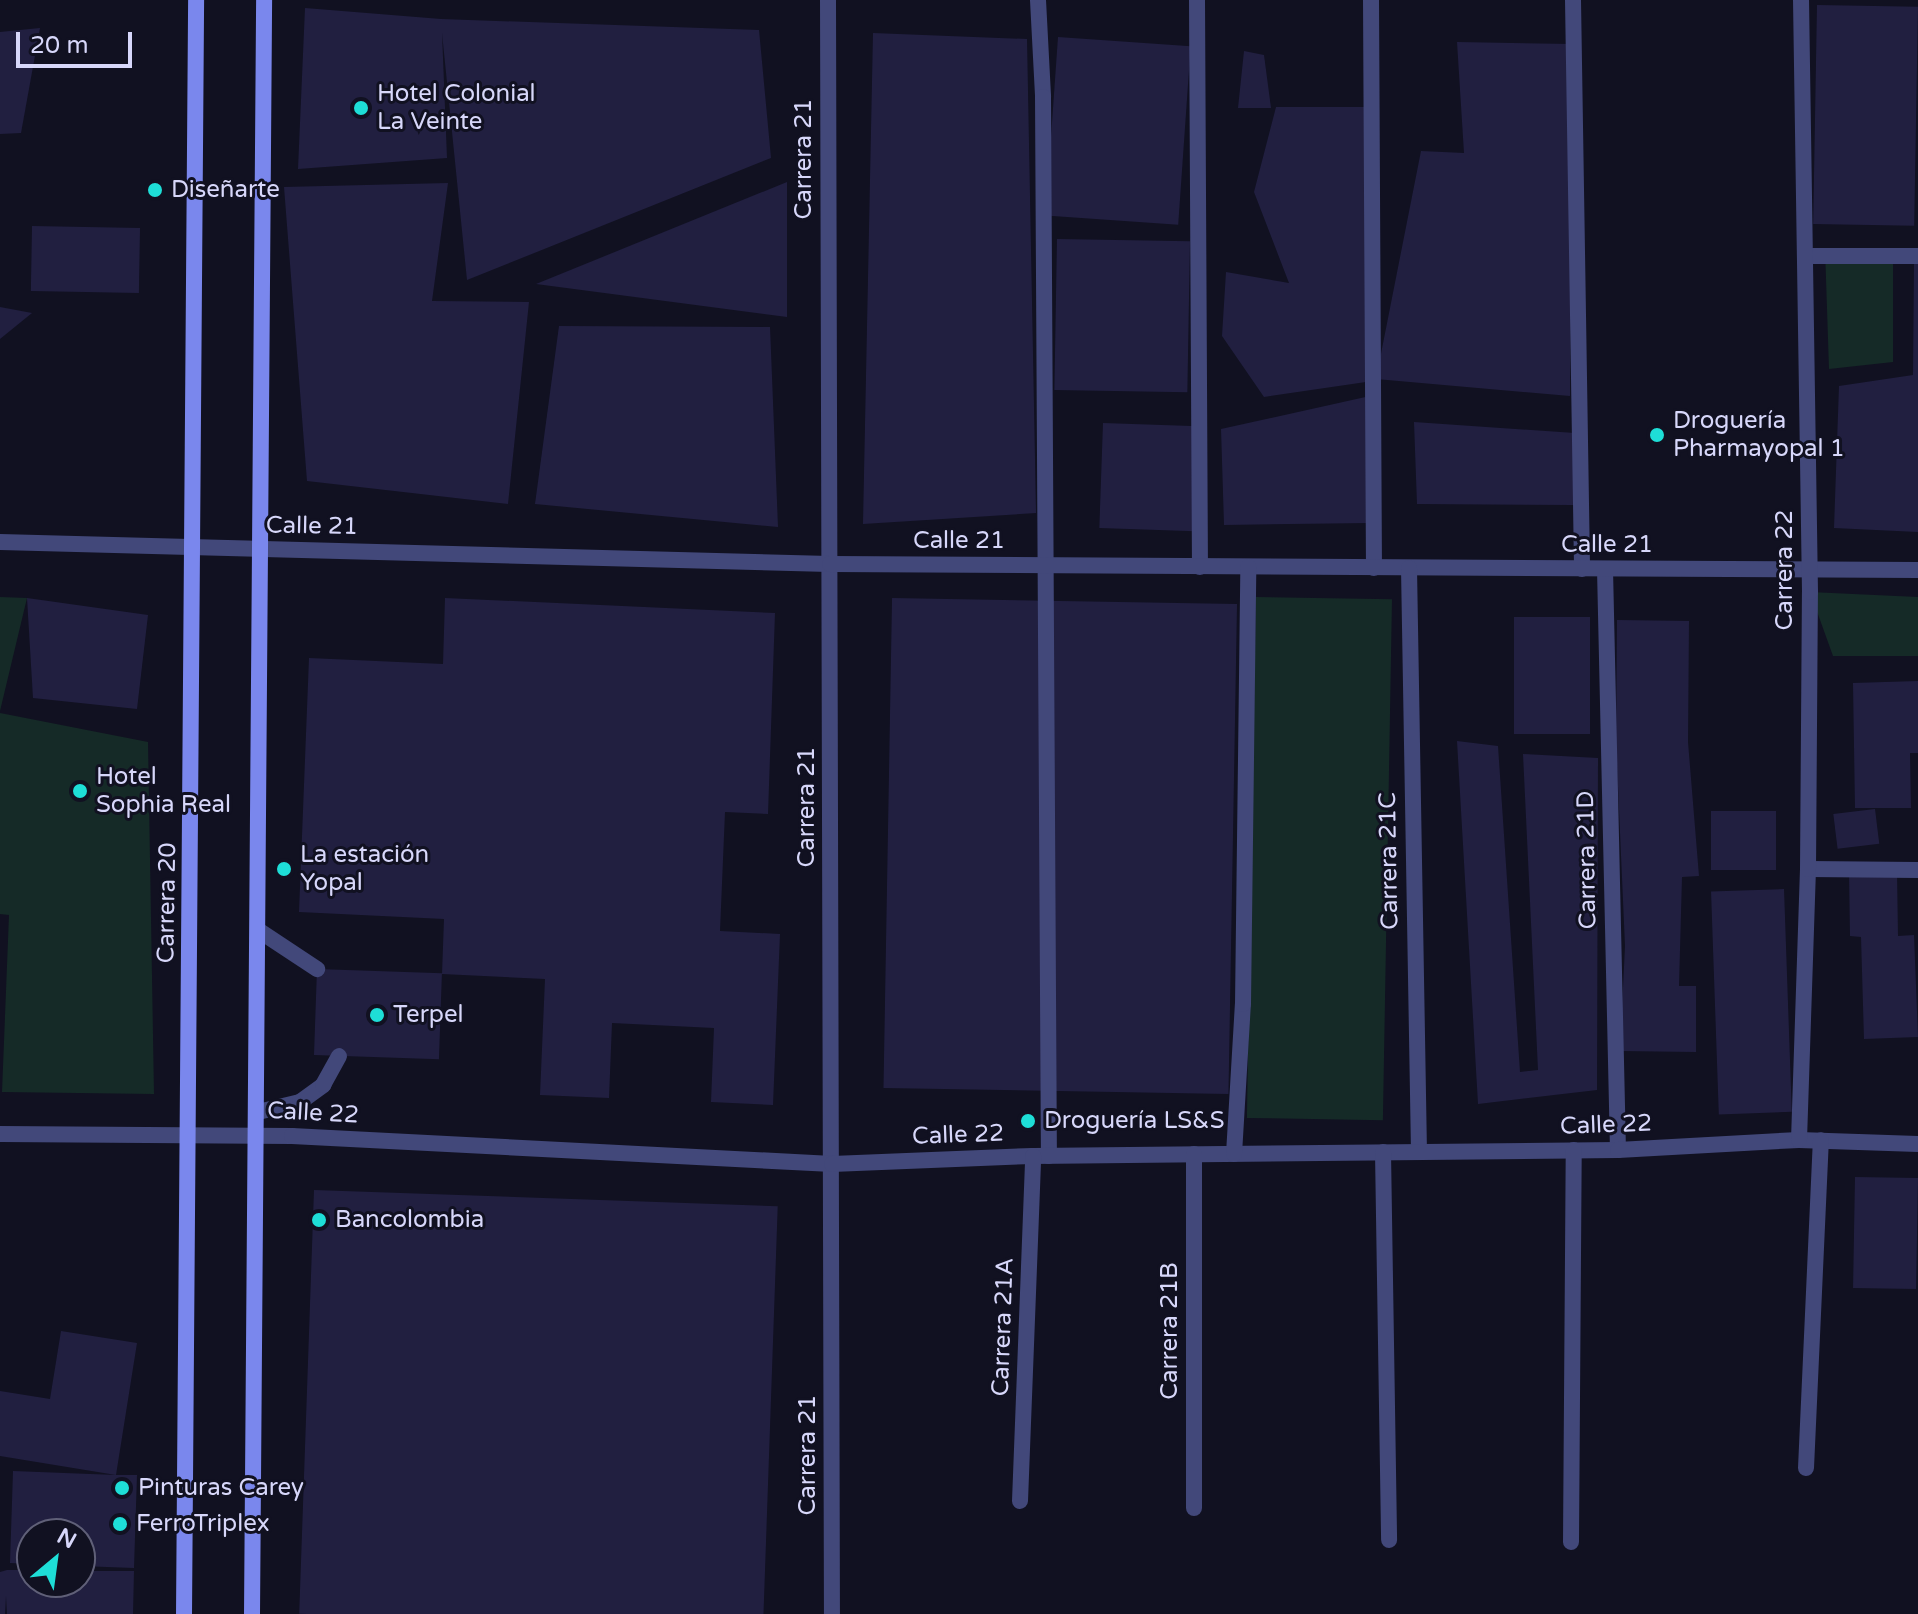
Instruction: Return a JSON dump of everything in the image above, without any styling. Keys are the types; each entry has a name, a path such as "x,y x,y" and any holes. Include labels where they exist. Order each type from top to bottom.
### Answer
{"main road":[{"name":"Carrera 20","path":"184,1614 195,550 196,0"},
{"path":"252,1614 264,0"}],"street":[{"name":"Carrera 21","path":"828,0 832,1614"},
{"name":"Carrera 21A","path":"1020,1501 1041,1156 1045,566 1043,97 1038,0"},
{"path":"1197,0 1200,567"},
{"path":"1371,0 1374,568"},
{"path":"1573,0 1582,569"},
{"name":"Carrera 22","path":"1799,1140 1808,869 1810,571 1801,0"},
{"path":"1805,256 1918,256"},
{"name":"Calle 21","path":"0,542 195,550 260,548 830,564 1918,570"},
{"path":"1234,1154 1243,1004 1248,567"},
{"name":"Carrera 21C","path":"1409,568 1419,1152"},
{"name":"Carrera 21D","path":"1605,569 1618,1150"},
{"path":"1808,869 1918,870"},
{"path":"258,930 317,969"},
{"path":"258,1112 300,1102 323,1085 339,1056"},
{"name":"Calle 22","path":"0,1134 257,1135 832,1164 1041,1156 1618,1150 1799,1140 1918,1144"},
{"path":"1806,1468 1821,1140"},
{"path":"1571,1542 1574,1150"},
{"path":"1383,1152 1389,1540"},
{"name":"Carrera 21B","path":"1194,1154 1194,1508"}],"green space":[{"path":"1825,248 1893,262 1893,362 1829,369"},
{"path":"1810,592 1918,597 1918,656 1833,656"},
{"path":"0,597 27,598 0,711"},
{"path":"1256,597 1392,599 1383,1120 1247,1118"},
{"path":"0,713 148,742 154,1094 2,1092 9,915 0,914"}],"building":[{"path":"1817,5 1918,7 1914,226 1813,224"},
{"path":"305,8 441,19 759,30 771,158 467,280 442,33 447,158 298,169"},
{"path":"40,28 21,133 0,134 0,32"},
{"path":"873,33 1027,39 1036,513 863,524"},
{"path":"1058,37 1191,46 1178,225 1046,216"},
{"path":"1457,42 1571,44 1570,396 1376,379 1421,151 1464,153"},
{"path":"1244,51 1264,55 1271,108 1238,108"},
{"path":"1276,107 1366,107 1366,382 1264,397 1222,336 1226,272 1289,283 1254,192"},
{"path":"787,182 787,317 536,284"},
{"path":"448,183 432,301 529,302 508,504 307,481 284,187"},
{"path":"32,226 140,228 139,293 31,291"},
{"path":"1057,239 1190,241 1187,392 1054,390"},
{"path":"1914,261 1918,262 1918,532 1834,528 1839,386 1913,375"},
{"path":"0,307 32,313 0,339"},
{"path":"559,326 770,327 778,527 535,504"},
{"path":"1370,396 1369,523 1224,525 1221,429"},
{"path":"1414,422 1575,433 1573,505 1417,504"},
{"path":"1103,423 1199,426 1195,531 1099,528"},
{"path":"27,598 148,615 137,709 33,698"},
{"path":"445,598 775,613 768,814 725,812 720,931 780,934 773,1105 711,1102 714,1028 612,1023 609,1098 540,1095 545,979 442,974 444,919 299,912 309,658 443,664"},
{"path":"892,598 1237,604 1228,1094 884,1088"},
{"path":"1514,617 1590,617 1590,734 1514,734"},
{"path":"1617,620 1689,621 1688,742 1699,876 1682,877 1679,986 1696,986 1696,1052 1620,1051 1625,946 1616,741"},
{"path":"1918,681 1918,753 1910,753 1911,808 1855,808 1853,683"},
{"path":"1457,741 1498,746 1520,1072 1538,1070 1523,754 1598,758 1597,1090 1478,1104"},
{"path":"1875,809 1879,844 1838,849 1833,814"},
{"path":"1711,811 1776,811 1776,870 1711,870"},
{"path":"1849,872 1897,872 1898,936 1914,935 1918,1037 1864,1039 1861,937 1850,936"},
{"path":"1784,889 1792,1112 1719,1114 1711,892"},
{"name":"Terpel","path":"317,969 442,973 439,1059 314,1055"},
{"path":"1855,1177 1918,1178 1916,1289 1853,1288"},
{"path":"314,1190 778,1206 763,1614 299,1614"},
{"path":"61,1331 137,1343 116,1475 0,1456 0,1391 50,1399"},
{"path":"13,1471 137,1475 134,1568 96,1567 96,1518 16,1518 16,1563 10,1563"},
{"path":"16,1570 16,1598 96,1598 96,1571 134,1571 133,1614 7,1614 6,1596 5,1614 0,1614 0,1572"}],"place":[{"name":"Hotel Colonial La Veinte","path":"361,108"},
{"name":"Diseñarte","path":"155,190"},
{"name":"Droguería Pharmayopal 1","path":"1657,435"},
{"name":"Hotel Sophia Real","path":"80,791"},
{"name":"La estación Yopal","path":"284,869"},
{"name":"Terpel","path":"377,1015"},
{"name":"Droguería LS&S","path":"1028,1121"},
{"name":"Bancolombia","path":"319,1220"},
{"name":"Pinturas Carey","path":"122,1488"},
{"name":"FerroTriplex","path":"120,1524"}]}
